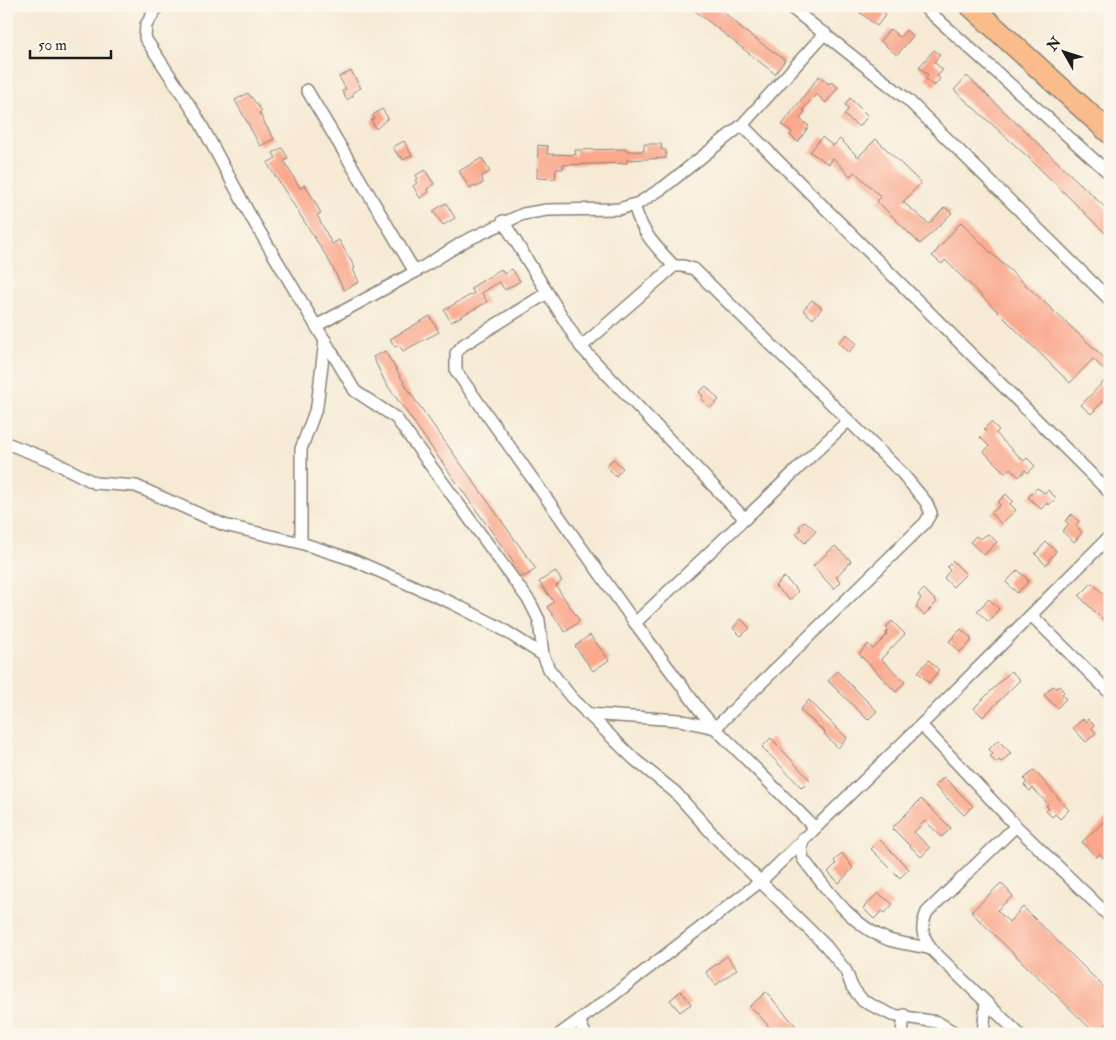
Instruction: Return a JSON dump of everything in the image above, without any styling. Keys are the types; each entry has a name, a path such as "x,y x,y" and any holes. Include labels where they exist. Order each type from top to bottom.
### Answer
{"highway":[{"path":"971,6 1110,133"}],"street":[{"path":"158,6 146,25 145,38 196,114 251,217 355,391 396,418 530,602 539,620 543,655 549,669 587,714 634,759 675,792 717,839 826,946 846,971 852,987 863,1001 892,1015 904,1015 936,1022 957,1034"},
{"path":"790,6 908,100 1110,300"},
{"path":"923,6 1110,174"},
{"path":"316,326 503,221 523,214 547,210 620,209 634,205 664,187 742,125 825,33"},
{"path":"307,90 415,272"},
{"path":"742,125 1110,493"},
{"path":"634,205 639,224 649,240 674,266"},
{"path":"503,221 581,347 744,519"},
{"path":"581,347 674,266 694,269 705,277 915,488 931,513 925,523 715,728"},
{"path":"547,293 463,345 456,353 454,366 635,623 715,728 814,827"},
{"path":"301,543 302,442 313,420 317,406 325,340"},
{"path":"635,623 848,422"},
{"path":"6,443 50,460 95,483 136,486 224,525 301,543 351,559 452,603 499,628 543,655"},
{"path":"560,1034 761,881 814,827 921,725 1110,536"},
{"path":"1031,615 1110,693"},
{"path":"587,714 679,720 715,728"},
{"path":"921,725 1016,826 1110,917"},
{"path":"1016,826 927,912 922,924 923,937 931,949 1019,1034"},
{"path":"803,838 801,850 803,859 842,908 873,932 890,940 931,949"},
{"path":"983,1034 986,1002"},
{"path":"902,1034 904,1015"},
{"path":"579,1020 585,1034"}],"building":[{"path":"689,6 716,6 739,27 785,60 775,74"},
{"path":"852,6 876,6 886,14 877,26"},
{"path":"890,29 900,37 906,30 913,36 897,55 880,41"},
{"path":"934,50 940,55 934,62 943,70 937,76 940,79 934,86 925,78 928,75 919,67"},
{"path":"351,71 361,88 353,92 353,96 347,100 342,91 346,89 339,77"},
{"path":"819,76 829,84 831,82 838,87 826,103 816,94 803,110 805,111 800,119 809,126 798,142 790,135 792,132 782,125"},
{"path":"967,76 1110,212 1110,238 1027,156 954,90"},
{"path":"248,93 262,111 259,113 274,139 260,146 235,100"},
{"path":"850,98 868,116 859,127 844,115 849,108 845,105"},
{"path":"382,109 388,118 376,129 371,120 375,118 373,115"},
{"path":"822,137 833,146 840,139 858,157 876,139 921,183 903,202 929,224 945,207 952,213 920,244 877,201 881,197 855,172 850,176 833,158 829,164 810,152"},
{"path":"404,141 412,155 403,160 393,147"},
{"path":"644,144 661,144 662,150 666,150 666,158 627,160 627,163 563,165 563,169 556,169 555,179 537,178 538,145 548,146 547,154 576,155 575,150 626,149 626,151 644,151"},
{"path":"282,148 288,158 284,161 300,188 305,185 321,213 317,215 332,244 339,240 355,268 353,269 359,282 344,290 327,257 267,163 276,158 273,153"},
{"path":"482,158 490,172 482,176 483,183 476,187 473,185 470,189 459,171"},
{"path":"425,170 434,184 427,189 429,192 420,198 413,186 417,183 415,180 418,179 416,175"},
{"path":"446,203 455,218 443,225 433,211"},
{"path":"961,222 989,251 1110,363 1110,375 1093,359 1070,383 945,260 942,264 932,256"},
{"path":"501,269 504,274 512,269 520,281 505,290 499,282 482,293 487,302 451,322 444,310 474,293 471,288"},
{"path":"812,300 822,308 813,319 803,310"},
{"path":"430,316 439,332 403,351 399,345 395,347 390,339"},
{"path":"847,334 857,344 849,352 839,342"},
{"path":"385,351 411,394 536,569 524,577 385,382 373,357"},
{"path":"1110,375 1110,394 1091,414 1081,405"},
{"path":"706,386 719,400 710,408 701,399 703,396 699,392"},
{"path":"991,422 999,430 996,433 1004,442 1024,461 1027,458 1035,466 1028,473 1025,470 1019,477 1010,468 1005,473 984,452 989,446 980,437 986,431 984,429"},
{"path":"613,459 623,468 616,476 606,466"},
{"path":"1037,488 1045,493 1048,490 1056,498 1049,505 1047,503 1041,509 1028,497"},
{"path":"1006,494 1013,501 1010,504 1016,510 1001,524 991,513 1000,505 998,502"},
{"path":"1072,514 1079,522 1076,525 1082,533 1074,542 1062,531 1069,524 1065,521"},
{"path":"805,521 816,531 805,543 796,534 801,529 799,527"},
{"path":"988,534 997,542 984,555 970,542 976,536 980,539"},
{"path":"1046,542 1056,551 1046,565 1035,554"},
{"path":"835,546 851,561 836,577 841,582 834,589 813,566"},
{"path":"953,561 966,574 953,587 944,578 950,570 947,567"},
{"path":"1018,570 1028,580 1017,593 1006,582"},
{"path":"555,571 562,581 556,586 580,621 565,632 547,607 554,602 539,582"},
{"path":"784,577 798,591 790,600 775,586"},
{"path":"1092,583 1110,600 1110,627 1079,596"},
{"path":"924,589 937,602 924,615 916,607 921,598 918,595"},
{"path":"989,599 999,609 989,622 977,611"},
{"path":"741,619 750,628 741,636 733,628"},
{"path":"892,621 905,634 881,659 905,682 896,692 859,654 868,644 873,649 887,635 886,633 889,630 886,627"},
{"path":"961,629 971,638 971,642 960,652 949,641"},
{"path":"590,635 609,660 593,671 575,646"},
{"path":"929,660 939,670 929,683 918,672"},
{"path":"837,671 877,711 868,720 828,681"},
{"path":"1011,671 1020,680 983,717 974,708"},
{"path":"1053,686 1056,688 1059,686 1064,692 1062,694 1066,699 1057,708 1044,695"},
{"path":"809,700 847,738 838,748 824,734 825,732 800,710"},
{"path":"1083,719 1086,722 1088,719 1094,725 1092,728 1096,733 1086,742 1073,728"},
{"path":"771,738 810,780 802,788 762,747"},
{"path":"998,740 1011,753 1002,762 999,760 996,763 990,756 993,754 989,749"},
{"path":"1034,770 1069,810 1060,819 1055,814 1052,817 1046,811 1049,808 1046,806 1048,804 1033,788 1030,791 1024,785 1027,782 1024,779"},
{"path":"944,777 973,806 964,815 935,786"},
{"path":"921,799 951,828 942,837 925,821 914,832 930,848 921,857 892,828"},
{"path":"1110,816 1110,851 1103,858 1100,854 1096,857 1082,842"},
{"path":"880,840 909,869 900,878 871,849"},
{"path":"842,853 853,868 839,883 828,872 836,864 834,861"},
{"path":"1001,883 1013,896 997,910 1009,922 1023,907 1110,993 1110,1020 1096,1034 971,912"},
{"path":"878,893 893,904 885,913 882,911 874,919 863,908"},
{"path":"727,956 737,969 716,985 706,972"},
{"path":"681,991 691,1004 680,1012 670,1000"},
{"path":"766,992 803,1034 775,1034 750,1006"}]}
